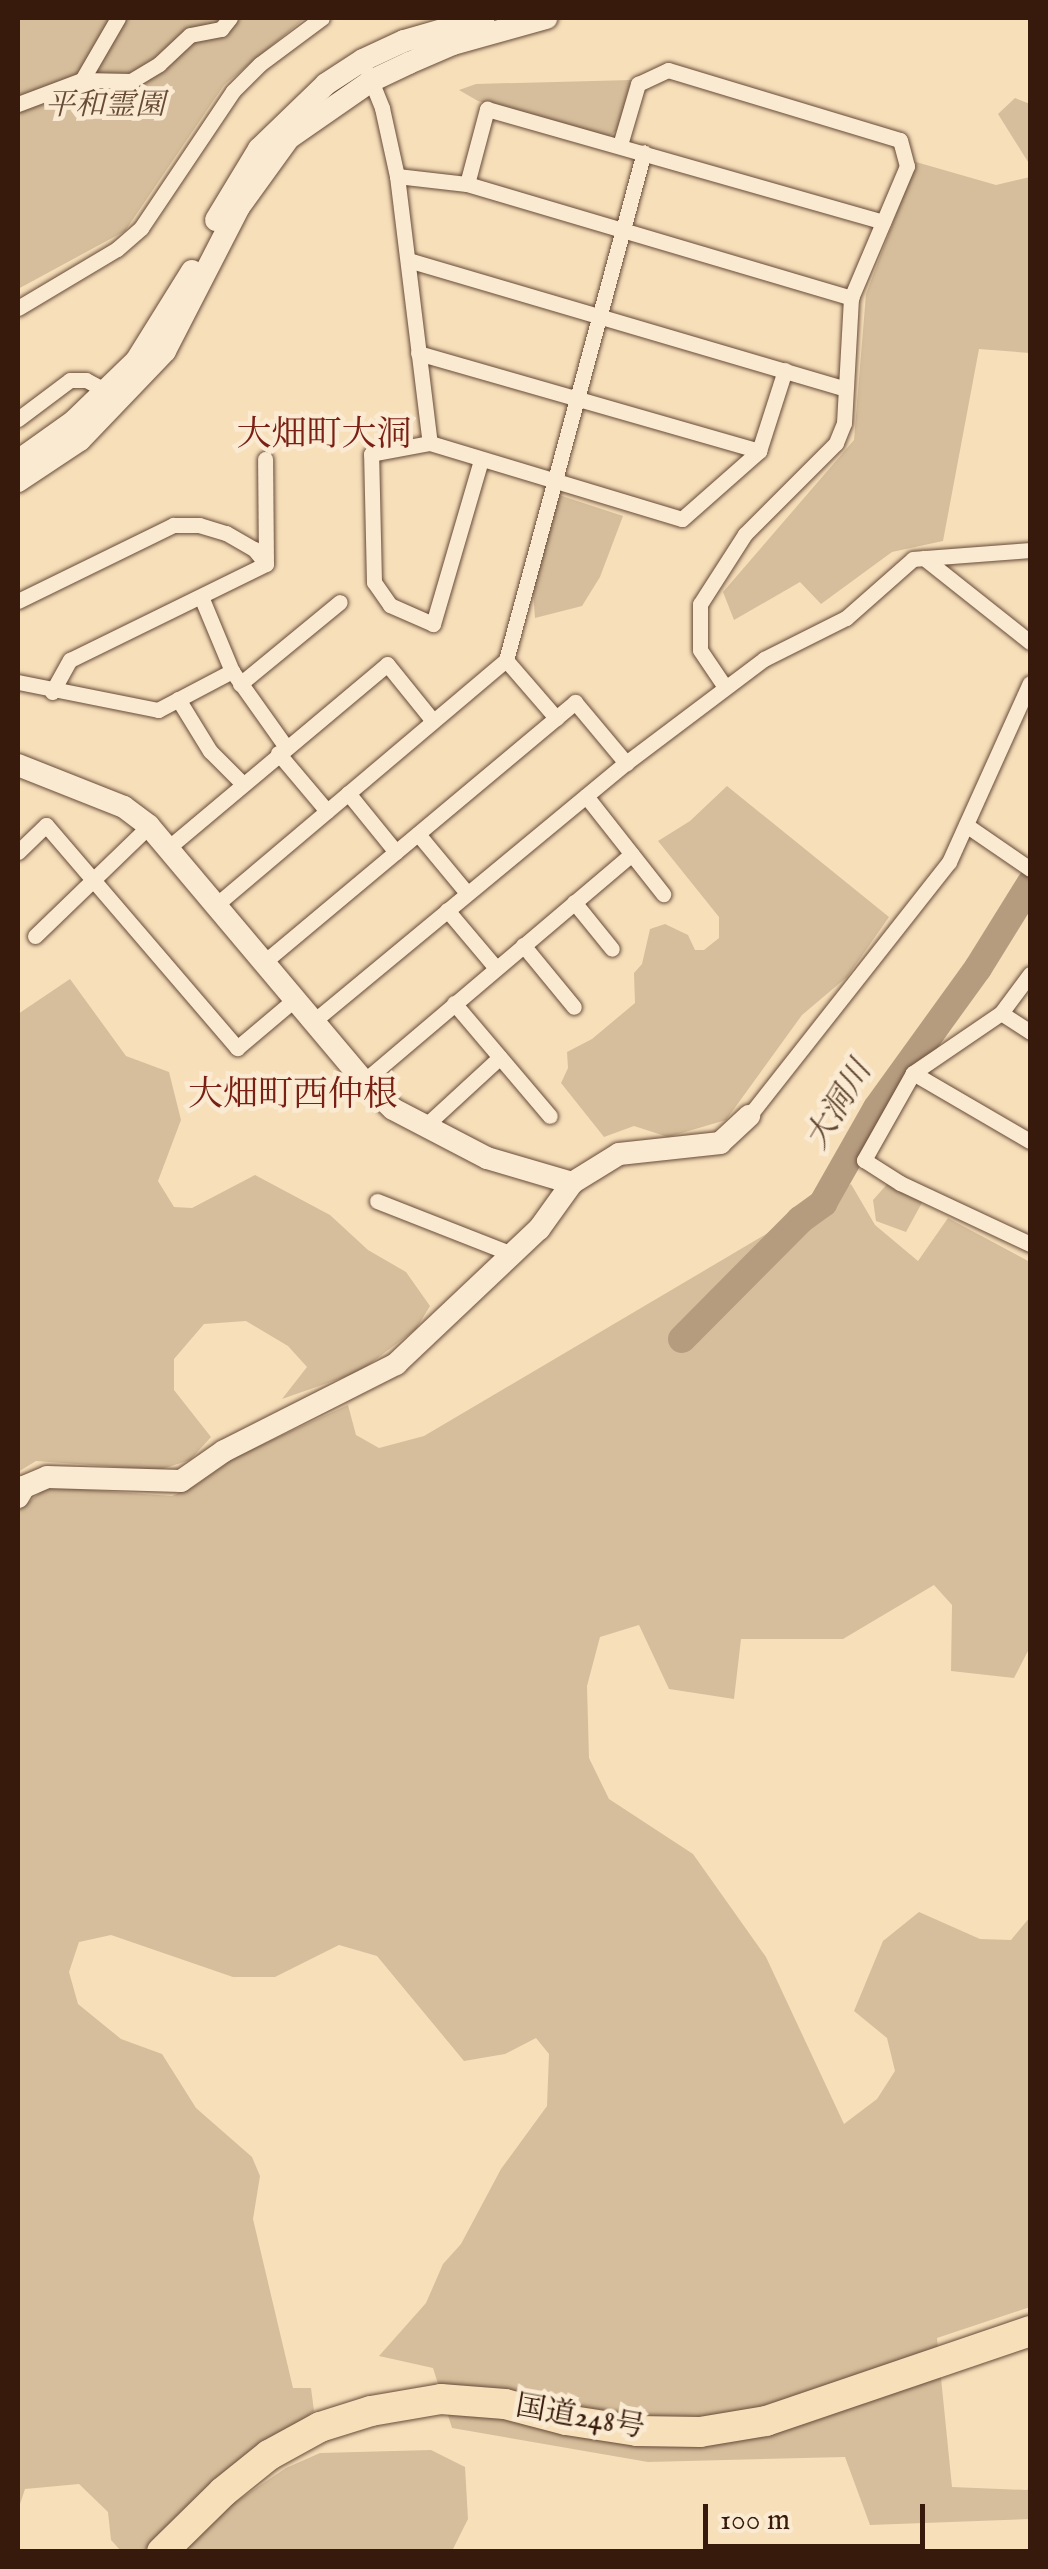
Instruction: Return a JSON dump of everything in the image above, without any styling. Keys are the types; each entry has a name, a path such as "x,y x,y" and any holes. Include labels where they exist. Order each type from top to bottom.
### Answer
{"highway":[{"name":"国道248号","path":"162,2552 223,2492 269,2455 320,2428 372,2412 457,2400 505,2404 566,2420 637,2431 700,2432 766,2421 1030,2331"}],"street":[{"path":"82,80 118,18"},
{"path":"18,104 82,80 131,80 159,64 190,36 221,28 230,18"},
{"path":"18,308 102,258 141,228 233,90 260,64 322,18"},
{"path":"18,481 80,440 142,380 190,310 239,207 263,168 288,138 404,41 484,18"},
{"path":"18,461 107,391 158,331 232,188 258,150 326,84 546,18"},
{"path":"367,70 397,176 430,443"},
{"path":"620,145 638,84 668,70 900,140 906,166 851,298 844,423 836,443 745,534 700,604 700,650 726,687"},
{"path":"467,184 487,109 884,222"},
{"path":"216,905 506,660 644,152"},
{"path":"397,176 467,184 851,298"},
{"path":"408,260 844,388"},
{"path":"418,353 759,451"},
{"path":"481,460 433,624 390,606 374,582 371,454 430,443 682,519 759,451 786,370"},
{"path":"18,419 70,380 86,380 107,391"},
{"path":"266,459 266,564"},
{"path":"18,600 172,526 199,526 226,533 254,549 266,564"},
{"path":"315,1020 626,762 791,642 846,618 913,559 1030,550"},
{"path":"924,558 1030,642"},
{"path":"52,692 70,660 202,599 266,564"},
{"path":"202,599 236,678 327,811"},
{"path":"18,682 52,692 158,710 236,678 340,602"},
{"path":"506,660 556,718"},
{"path":"168,848 387,664 433,722"},
{"path":"18,1498 24,1487 46,1477 181,1480 224,1451 396,1364 540,1229 572,1183 619,1154 720,1142 749,1116 949,862 1030,683"},
{"path":"178,699 210,751 243,784"},
{"path":"263,963 575,702 626,762"},
{"path":"18,765 124,806 149,826 364,1082 393,1109 487,1158 572,1183"},
{"path":"348,793 396,852"},
{"path":"586,796 663,894"},
{"path":"18,852 46,825 238,1048 295,999"},
{"path":"35,936 149,826"},
{"path":"966,826 1030,870"},
{"path":"418,834 468,893"},
{"path":"364,1082 632,854"},
{"path":"574,902 612,949"},
{"path":"447,910 496,968"},
{"path":"523,945 574,1007"},
{"path":"1030,974 1001,1013 913,1074 864,1160 900,1182 1030,1244"},
{"path":"454,1002 550,1116"},
{"path":"1001,1013 1030,1032"},
{"path":"424,1127 500,1057"},
{"path":"913,1074 1030,1141"},
{"path":"377,1200 512,1254"}],"green space":[{"name":"平和霊園","path":"18,18 305,18 224,85 125,231 18,289"},
{"path":"631,80 618,130 608,137 478,101 459,90 476,84"},
{"path":"1015,98 1030,104 1030,165 998,114"},
{"path":"916,162 996,185 1030,177 1030,353 979,349 943,541 892,552 821,604 800,582 734,620 723,592 854,440 866,294"},
{"path":"559,495 623,516 600,577 582,606 535,618 533,591"},
{"path":"727,786 889,917 847,977 802,1015 726,1120 668,1137 634,1126 604,1137 561,1083 568,1068 567,1052 592,1039 635,1003 634,973 642,964 650,929 665,924 688,935 695,950 704,950 719,938 719,917 658,841 690,821"},
{"path":"70,979 126,1056 169,1072 181,1120 158,1181 174,1207 192,1208 255,1175 330,1215 368,1250 406,1272 430,1306 416,1329 359,1372 282,1399 307,1367 288,1346 246,1321 204,1324 174,1359 174,1390 211,1437 190,1460 159,1470 36,1461 18,1472 18,1014"},
{"path":"889,1182 924,1199 906,1232 876,1221 873,1200"},
{"path":"851,1184 875,1225 918,1261 948,1218 1030,1262 1030,1647 1014,1678 951,1671 952,1605 934,1585 843,1639 741,1639 734,1699 669,1689 639,1625 600,1637 587,1686 589,1758 609,1799 693,1854 766,1957 844,2124 877,2099 895,2071 887,2038 854,2011 883,1941 919,1912 980,1939 1011,1940 1030,1917 1030,2307 937,2338 952,2487 1030,2487 1030,2519 870,2525 845,2457 648,2462 452,2428 433,2368 379,2356 426,2303 443,2264 461,2244 501,2169 547,2106 549,2054 536,2038 505,2054 464,2061 377,1956 339,1945 275,1977 233,1977 111,1935 79,1942 69,1972 78,2004 121,2039 162,2054 196,2108 252,2157 260,2176 253,2219 293,2388 311,2388 314,2411 194,2501 143,2551 121,2551 111,2540 108,2512 79,2484 25,2489 18,2510 18,1511 47,1487 172,1496 196,1485 235,1457 348,1405 356,1435 379,1448 424,1436"},
{"path":"431,2450 465,2467 468,2519 452,2551 180,2552 222,2511 286,2468 320,2453"}],"waterway":[{"name":"大洞川","path":"682,1339 800,1220 823,1203 877,1108 978,968 1030,884"}],"district":[{"name":"大畑町大洞","path":"324,436"},
{"name":"大畑町西仲根","path":"293,1096"}]}
